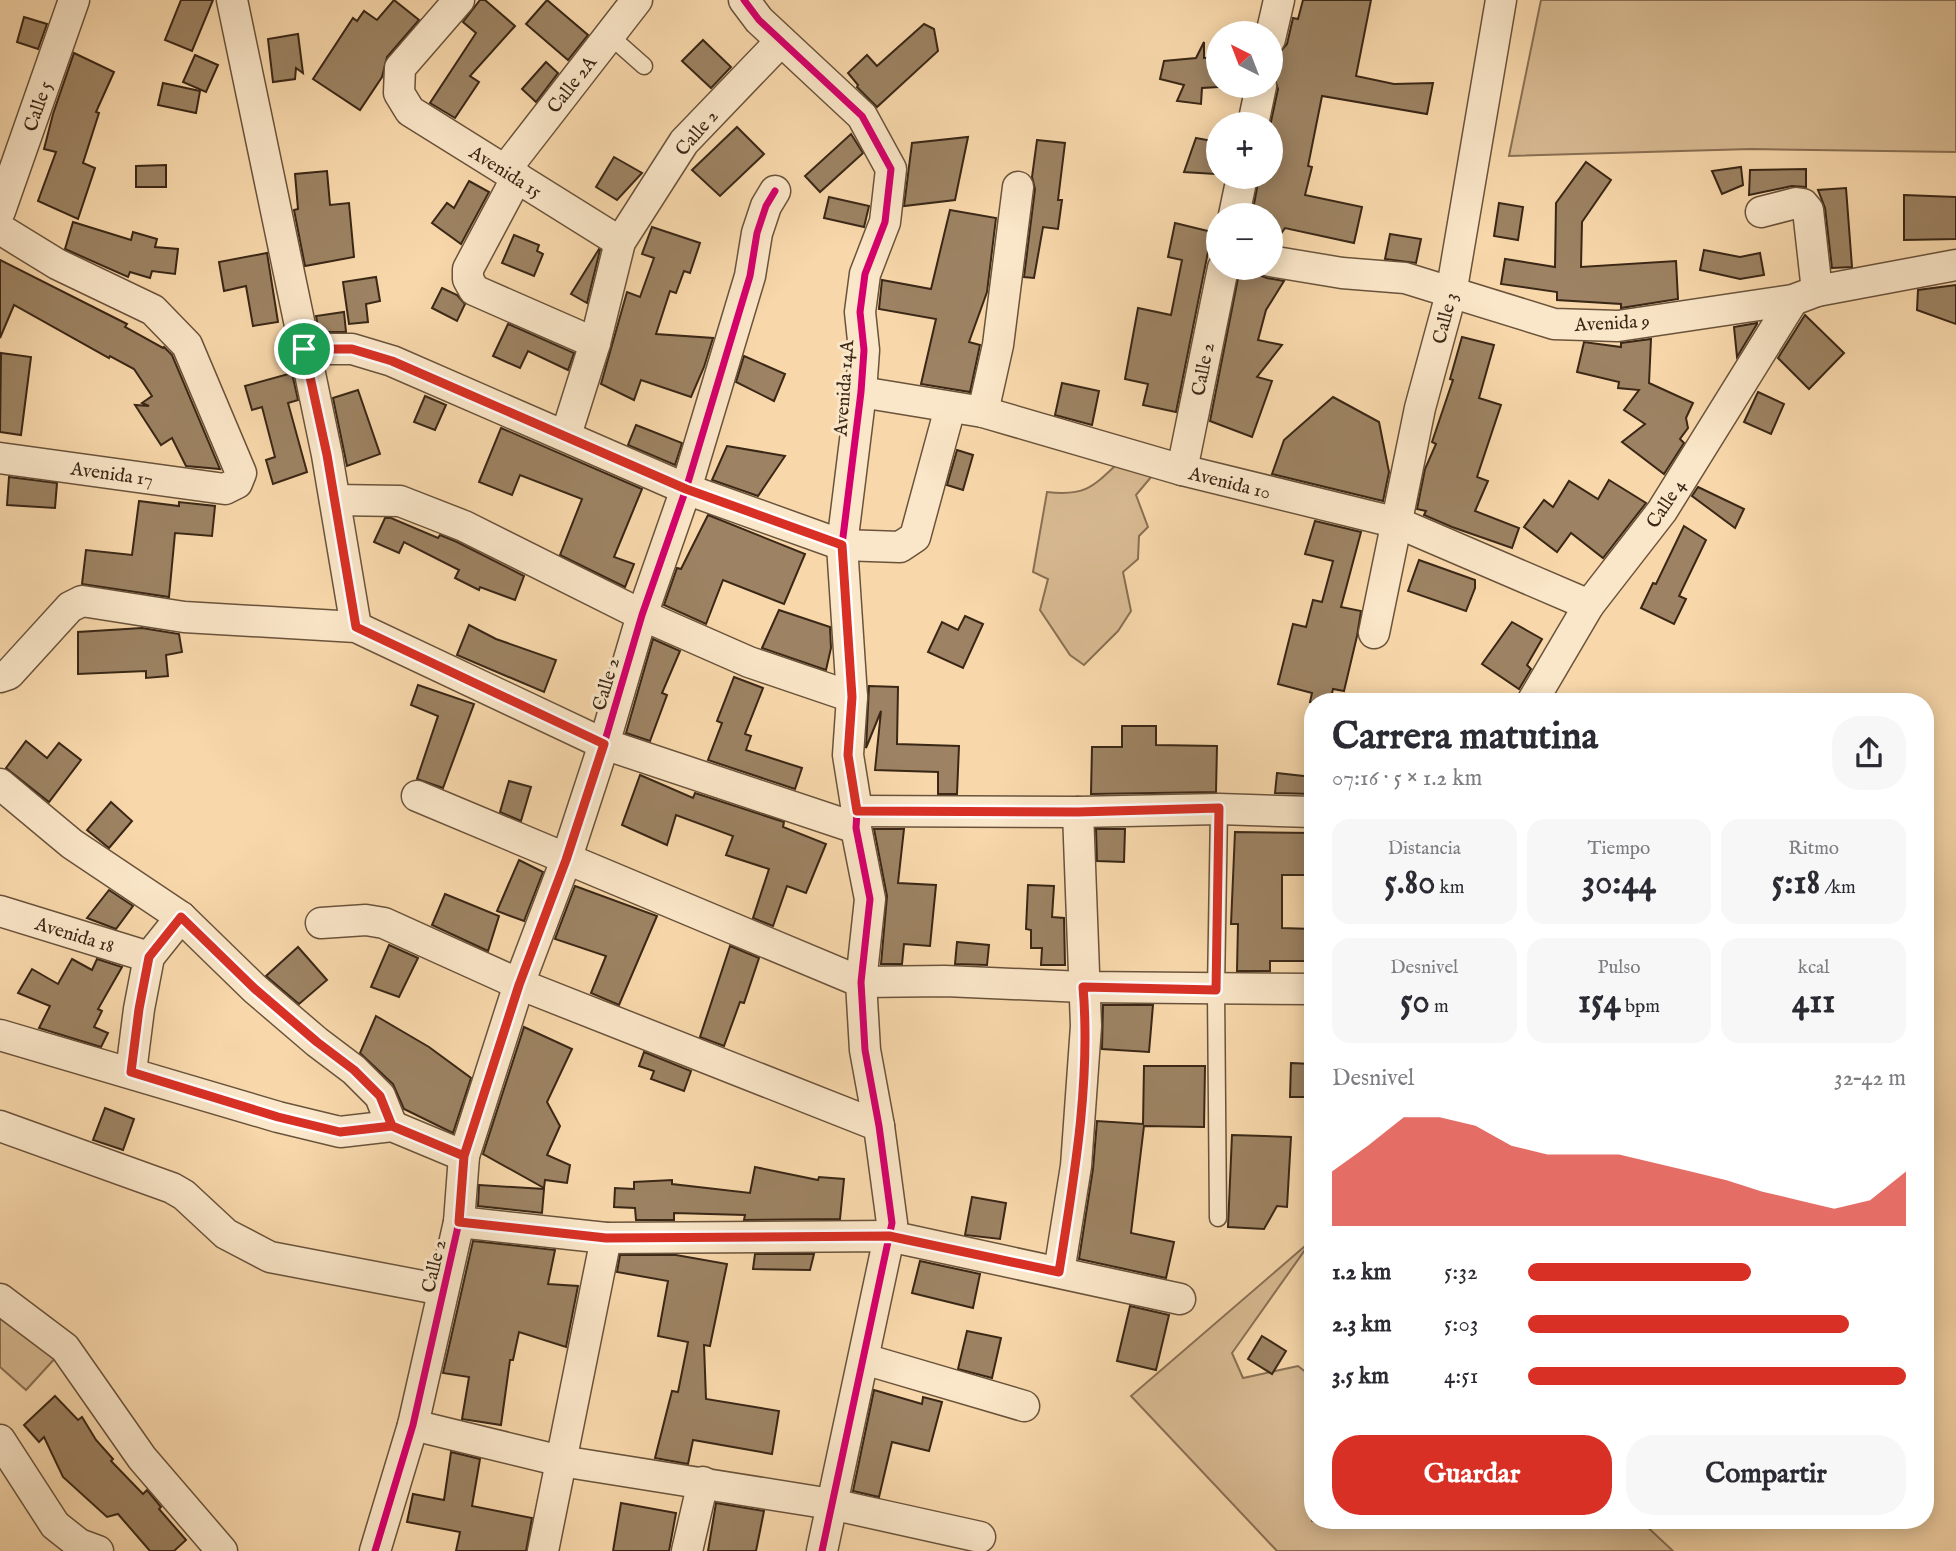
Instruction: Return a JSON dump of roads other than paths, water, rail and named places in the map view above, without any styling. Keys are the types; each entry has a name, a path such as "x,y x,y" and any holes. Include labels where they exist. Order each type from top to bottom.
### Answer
{"street":[{"name":"Calle 5","path":"0,211 74,0"},
{"path":"232,0 335,500 356,627"},
{"name":"Avenida 15","path":"459,0 400,68 399,93 410,111 620,242"},
{"name":"Calle 2A","path":"595,343 474,290 468,279 468,269 511,173 608,35 637,0"},
{"name":"Avenida 14A","path":"744,0 759,20 862,116 891,169 885,222 865,274 860,312 864,350 861,392 842,545 852,697 848,755 870,899 861,982 865,1050 879,1126 892,1223 822,1551"},
{"path":"1274,21 1279,0"},
{"name":"Calle 3","path":"1374,633 1419,408 1451,294 1501,0"},
{"name":"Calle 2","path":"566,435 595,343 620,242 684,142 781,41"},
{"path":"983,412 999,345 1018,187"},
{"name":"Calle 2","path":"376,1551 413,1424 459,1222 464,1156 519,985 566,860 604,744 642,615 686,489 750,276 757,233 766,206 775,191"},
{"path":"1761,212 1796,204 1804,204 1808,210 1805,295"},
{"name":"Avenida 17","path":"0,229 57,264 153,310 187,345 241,473 237,483 225,489 0,457"},
{"name":"Avenida 9","path":"1283,263 1342,273 1405,278 1554,324 1618,326 1805,295 1956,265"},
{"name":"Calle 2","path":"1182,470 1221,280"},
{"name":"Calle 4","path":"1537,693 1589,605 1662,511 1805,295"},
{"path":"304,349 352,349 392,361 686,489 842,545 900,547 915,537 950,408"},
{"name":"Avenida 10","path":"861,392 983,412 1182,470 1398,523 1589,605"},
{"path":"335,500 400,501 464,526 642,615 749,662 852,697"},
{"path":"0,677 9,674 70,607 82,601 184,617 356,627 604,744 857,820 1219,808 1304,813"},
{"path":"0,784 72,844 181,917 255,989 354,1070 380,1096 392,1126"},
{"path":"417,796 861,982 945,981 1216,990 1304,989"},
{"path":"1059,1272 1076,1167 1086,1026 1078,812"},
{"name":"Avenida 18","path":"0,911 149,957"},
{"path":"131,1072 149,957 181,917"},
{"path":"321,923 366,920 384,923 519,985 879,1126"},
{"path":"0,1035 278,1117 340,1132 392,1126 464,1156"},
{"path":"0,1126 172,1188 184,1195 226,1234 270,1256 443,1290"},
{"path":"459,1222 606,1238 889,1236 1180,1299"},
{"path":"543,1551 606,1238"},
{"path":"0,1298 65,1348 142,1458 222,1551"},
{"path":"864,1359 1024,1406"},
{"path":"413,1424 561,1461 831,1504 980,1537"},
{"path":"0,1440 55,1525 79,1544 98,1551"},
{"path":"687,1551 702,1482"}],"lane":[{"path":"608,35 644,66"},
{"path":"1218,1218 1216,990 1219,808"}]}
